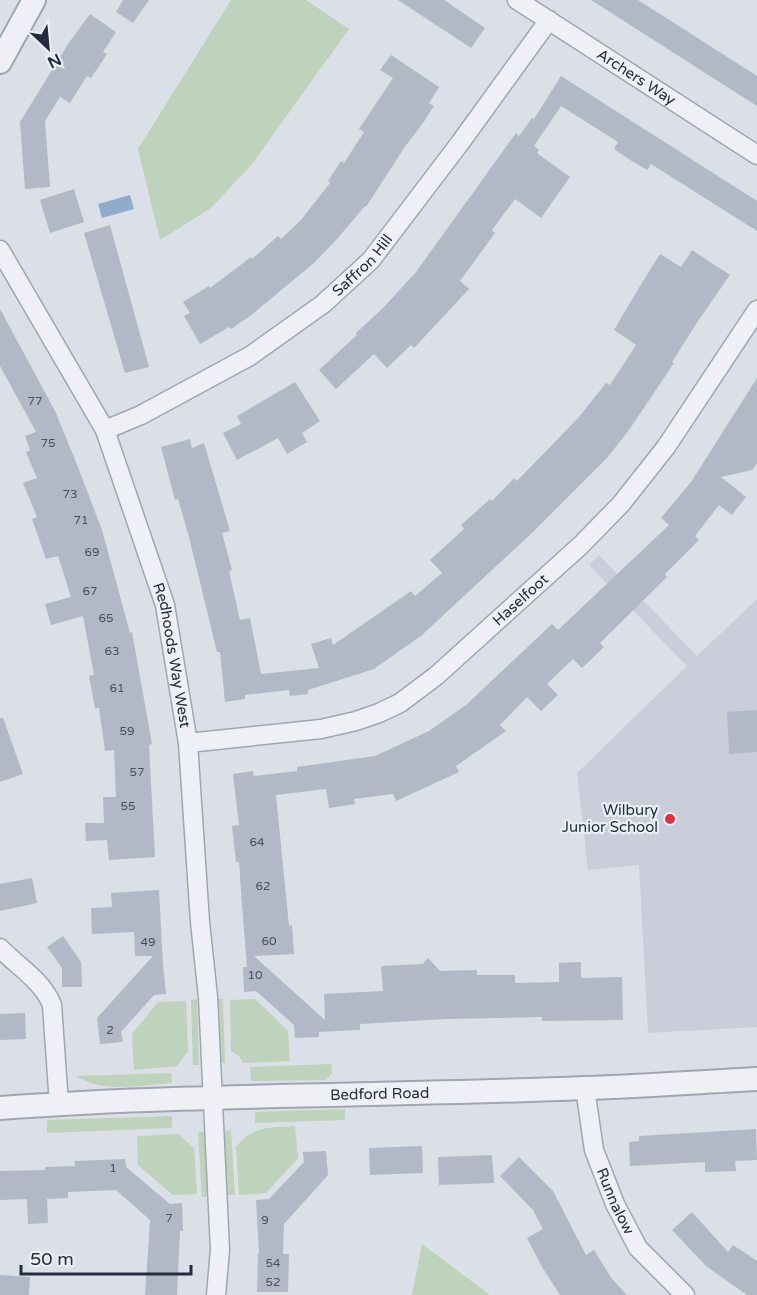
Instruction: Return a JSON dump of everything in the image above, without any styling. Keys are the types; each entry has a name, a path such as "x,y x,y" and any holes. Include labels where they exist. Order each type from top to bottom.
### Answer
{"street":[{"path":"0,62 34,0"},
{"name":"Archers Way","path":"517,0 757,155"},
{"name":"Saffron Hill","path":"105,430 141,415 250,356 323,304 371,260 549,20"},
{"name":"Redhoods Way West","path":"0,250 105,430 165,605 188,743 200,922 208,997 220,1250 216,1295"},
{"name":"Haselfoot","path":"188,743 321,729 356,721 400,703 436,676 581,545 621,504 666,447 757,310"},
{"path":"0,948 31,975 48,994 52,1005 59,1104"},
{"name":"Bedford Road","path":"0,1108 212,1098 585,1088 757,1078"},
{"name":"Runnalow","path":"585,1088 594,1150 615,1204 638,1248 685,1295"}],"shaded area":[{"name":"Wilbury Junior School","path":"599,555 697,656 757,599 757,1027 648,1033 639,865 588,870 577,773 687,666 589,565"}],"green space":[{"path":"231,0 306,0 349,29 252,164 211,208 160,240 138,149"},
{"path":"197,999 199,1065 193,1065 191,1000"},
{"path":"217,999 223,999 225,1063 218,1063"},
{"path":"255,999 288,1031 290,1061 243,1063 239,1056 231,1051 230,1000"},
{"path":"186,1001 188,1051 177,1066 134,1070 132,1034 158,1002"},
{"path":"331,1064 332,1073 326,1080 251,1081 250,1067"},
{"path":"171,1073 172,1083 122,1087 98,1085 76,1076"},
{"path":"345,1109 345,1120 255,1123 255,1112"},
{"path":"172,1116 172,1128 47,1133 47,1120"},
{"path":"295,1126 298,1158 266,1193 239,1195 236,1147 256,1131"},
{"path":"231,1130 235,1195 227,1195 223,1131"},
{"path":"198,1132 206,1132 210,1196 202,1197"},
{"path":"178,1134 194,1148 197,1194 173,1195 138,1165 137,1136"},
{"path":"422,1244 490,1295 412,1295"}],"water":[{"path":"130,195 134,209 102,218 98,204"}],"building":[{"path":"123,0 149,0 133,23 116,12"},
{"path":"398,0 444,0 485,28 471,48"},
{"path":"591,0 638,0 757,76 757,106"},
{"path":"90,14 116,32 103,52 107,54 91,78 87,76 70,103 60,97 45,121 50,187 25,189 20,122 68,44"},
{"path":"391,55 439,87 429,103 434,106 423,123 366,207 315,262 250,316 231,329 229,327 200,344 184,316 190,313 183,302 209,286 210,288 251,257 252,259 278,236 281,239 301,220 330,183 328,181 341,161 344,163 364,132 359,129 393,78 380,70"},
{"path":"561,76 757,201 757,231 651,164 647,170 630,160 614,149 618,142 561,106 534,146 539,150 537,153 570,177 541,218 515,199 492,230 495,233 460,281 469,289 414,348 411,345 387,368 374,354 336,389 319,370 357,335 356,333 416,272 516,133 519,136 532,118 534,119"},
{"path":"74,189 84,222 50,233 40,200"},
{"path":"110,225 149,367 125,373 84,233"},
{"path":"692,250 730,275 629,430 607,458 533,532 422,635 374,669 308,690 308,694 290,696 289,690 245,695 245,699 225,702 220,652 217,652 189,537 178,499 175,500 161,447 190,439 192,448 204,443 230,531 222,533 232,570 229,571 240,620 250,618 261,674 319,668 311,644 331,638 333,645 411,591 415,596 442,573 430,560 464,529 461,525 490,499 492,501 514,478 517,481 579,417 606,383 610,385 636,345 614,330 637,291 660,254 681,267"},
{"path":"0,309 55,411 76,462 102,530 130,633 132,632 152,744 149,745 155,857 109,860 107,840 86,841 85,823 104,823 103,797 116,797 114,750 105,751 99,708 95,708 89,676 94,675 83,616 51,625 45,604 71,597 58,556 46,559 32,519 37,517 23,483 37,478 26,452 30,450 25,436 36,432 0,366"},
{"path":"757,378 757,463 752,470 721,477 746,497 732,515 719,505 695,536 699,540 665,574 667,577 600,643 604,647 582,668 573,659 547,684 558,695 541,711 527,697 500,725 506,731 456,766 459,772 396,801 393,794 354,799 355,804 329,808 326,789 276,795 289,926 292,925 294,954 254,956 325,1020 324,994 383,991 381,966 423,964 428,958 440,971 477,970 477,975 515,975 515,983 559,982 559,963 581,962 581,978 622,977 623,1020 542,1021 542,1017 446,1019 360,1024 360,1030 319,1032 319,1037 295,1038 294,1025 256,991 244,992 243,967 247,967 239,862 236,862 232,826 239,825 233,774 253,771 254,776 297,771 297,767 375,756 429,731 466,705 552,624 558,630 669,525 661,518 691,482"},
{"path":"295,382 320,421 302,433 307,442 287,454 278,438 237,460 223,433 241,424 237,416"},
{"path":"757,710 757,752 729,754 727,712"},
{"path":"0,718 3,718 23,774 0,782"},
{"path":"32,878 37,903 0,911 0,884"},
{"path":"159,890 166,994 154,995 121,1032 123,1042 100,1044 97,1018 153,956 135,956 134,932 92,934 91,908 112,907 111,893"},
{"path":"63,936 81,962 82,987 62,987 62,968 47,947"},
{"path":"25,1013 26,1039 0,1040 0,1014"},
{"path":"756,1129 757,1160 735,1161 736,1171 705,1172 705,1162 630,1166 629,1142 639,1141 639,1136"},
{"path":"422,1146 423,1173 370,1175 369,1148"},
{"path":"326,1151 328,1175 284,1224 283,1254 289,1254 288,1292 257,1292 259,1253 256,1200 269,1199 304,1162 303,1152"},
{"path":"492,1155 494,1183 439,1185 438,1157"},
{"path":"519,1157 553,1191 586,1255 594,1250 612,1279 627,1295 560,1295 527,1238 543,1229 533,1210 500,1176"},
{"path":"125,1159 126,1167 170,1204 182,1203 183,1231 180,1231 177,1295 145,1295 150,1220 116,1190 68,1192 68,1198 47,1199 48,1223 28,1224 27,1199 0,1200 0,1171 45,1170 45,1167 75,1166 74,1161"},
{"path":"692,1212 728,1252 733,1245 757,1261 757,1295 747,1295 706,1266 672,1230"},
{"path":"0,1275 30,1277 29,1295 0,1295"}],"place":[{"name":"Wilbury Junior School","path":"670,819"}]}
